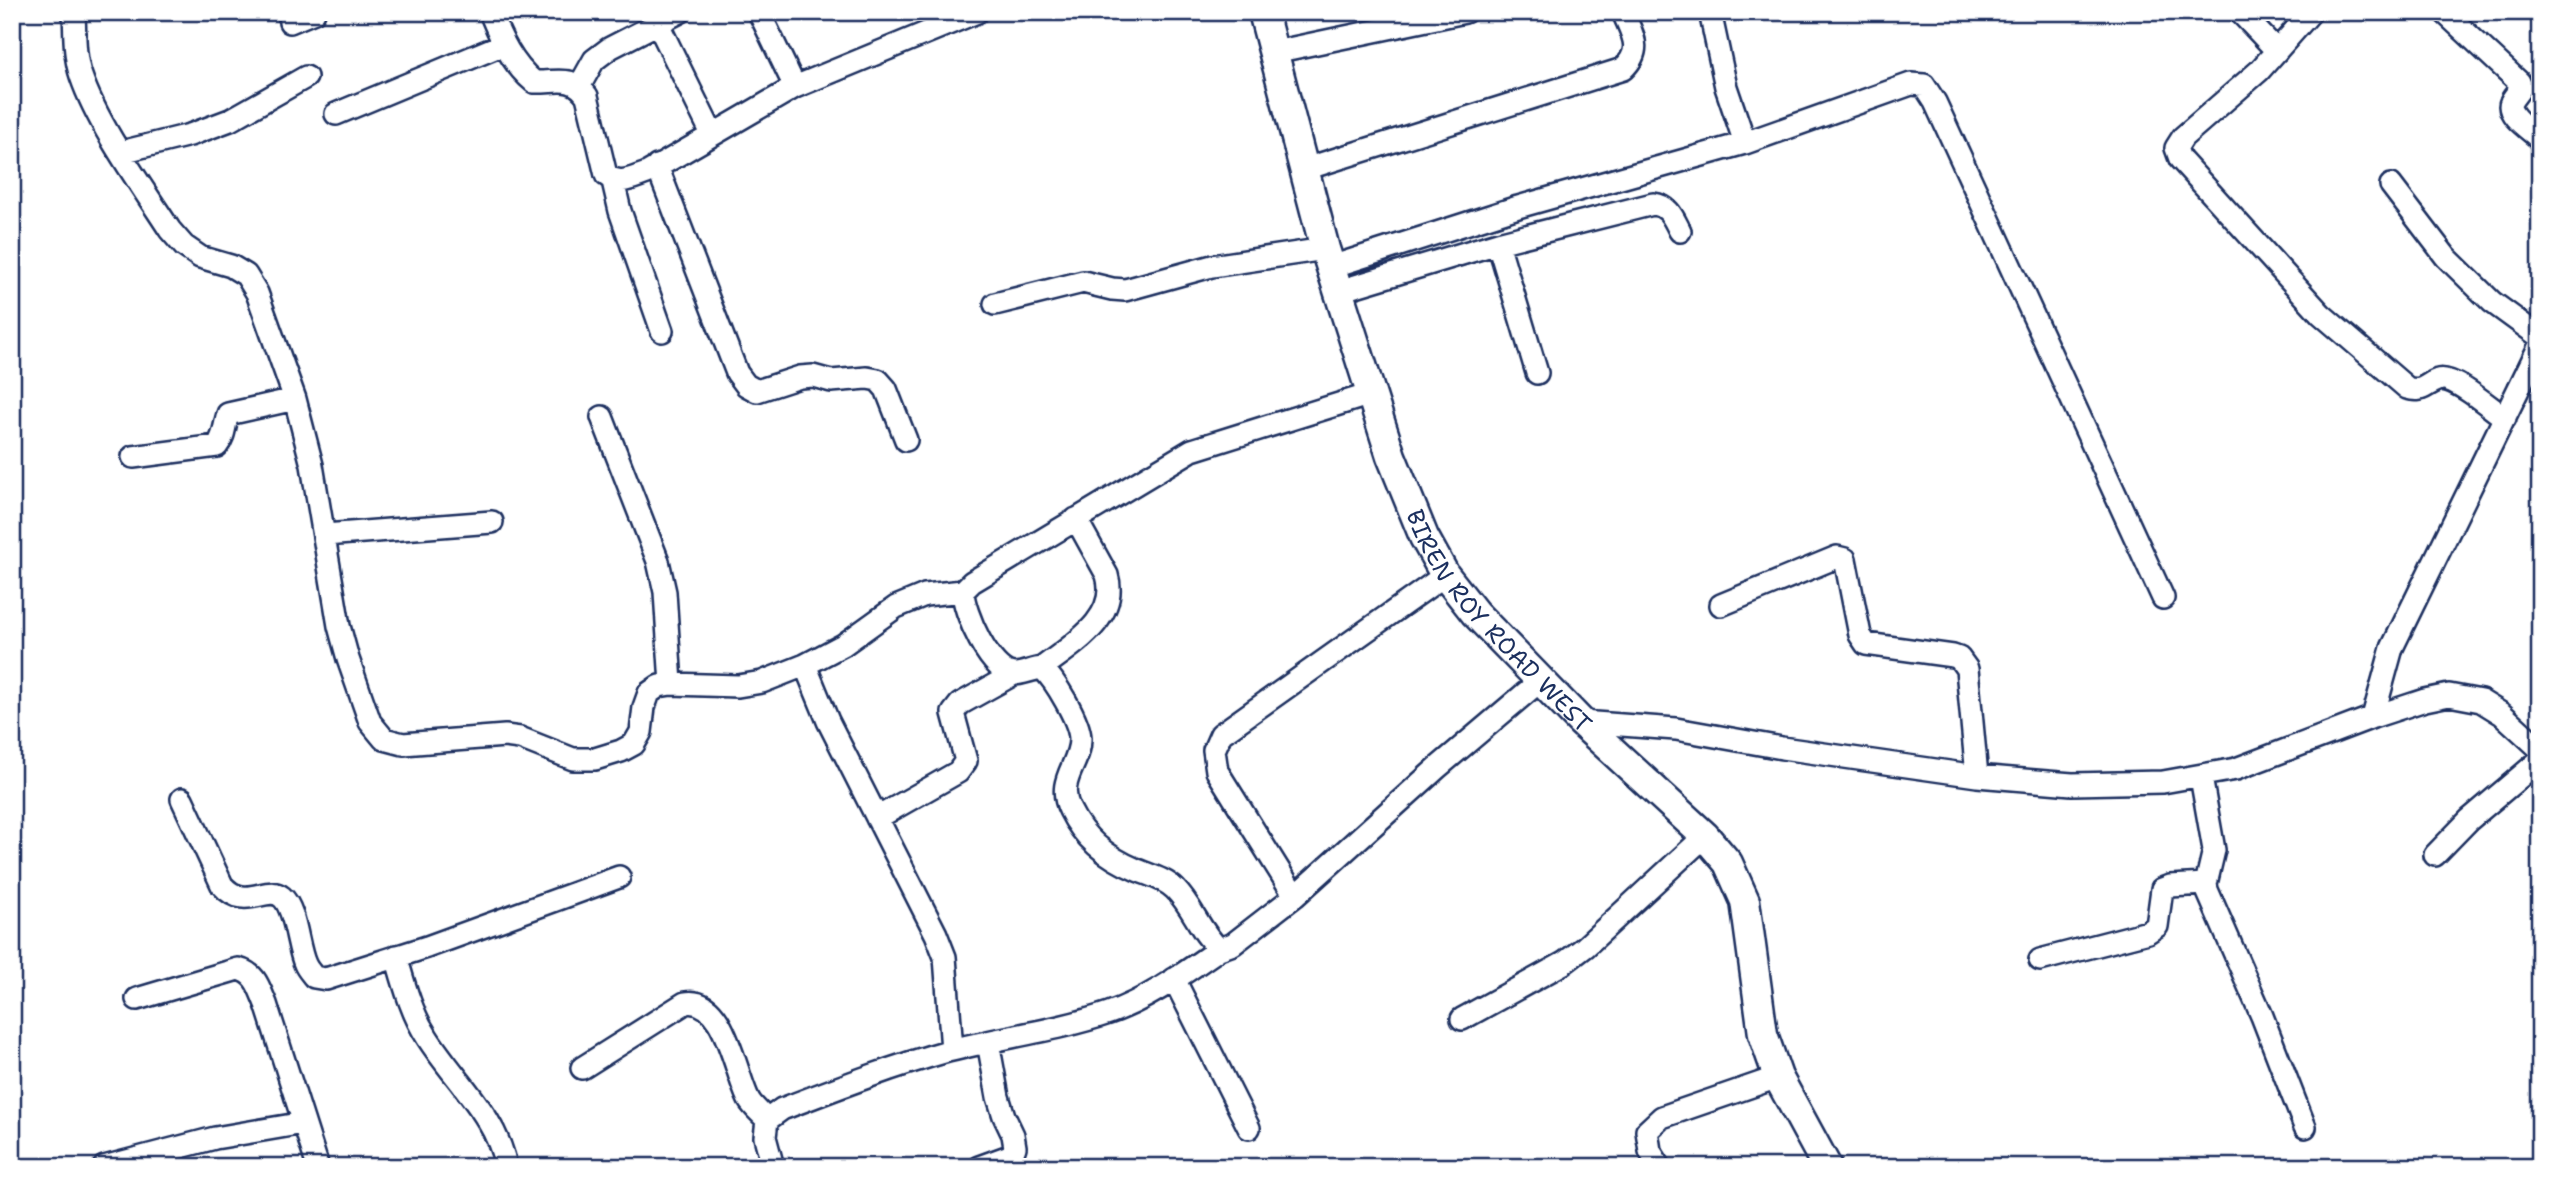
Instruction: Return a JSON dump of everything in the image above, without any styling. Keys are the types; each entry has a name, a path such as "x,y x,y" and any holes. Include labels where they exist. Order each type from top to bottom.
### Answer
{"main road":[{"name":"BIREN ROY ROAD WEST","path":"1263,12 1332,269 1391,456 1420,525 1445,575 1475,612 1581,722 1705,836 1728,863 1745,901 1763,1034 1778,1077 1827,1167"}],"street":[{"path":"74,12 75,44 81,75 98,112 170,230 184,246 200,257 231,266 246,275 257,293 295,399 312,465 339,626 348,659 370,722 384,739 403,744 505,736 520,738 573,759 595,758 621,751 634,744 641,732 649,693 659,686 738,686 762,682 806,665 843,645 896,607 925,595 963,591 972,582 1192,450 1371,394"},
{"path":"290,22 314,12"},
{"path":"490,12 519,70 534,82 569,80 580,85 587,96 606,175 613,181 620,211 662,331"},
{"path":"580,85 594,60 610,48 680,12"},
{"path":"759,12 795,88"},
{"path":"613,181 623,181 647,173 795,88 977,12"},
{"path":"1274,52 1465,12"},
{"path":"1305,169 1623,69 1634,59 1636,44 1623,12"},
{"path":"1710,12 1726,87 1745,143"},
{"path":"2240,12 2277,51"},
{"path":"2311,12 2259,71 2183,137 2176,148 2180,159 2321,314 2407,388 2416,391 2425,389 2438,380 2446,379 2456,383 2505,418"},
{"path":"2444,12 2519,82 2521,87 2510,107 2516,118 2540,139"},
{"path":"658,24 712,134"},
{"path":"335,114 504,44"},
{"path":"121,152 190,135 230,120 306,77"},
{"path":"1332,269 1518,207 1745,143 1911,84 1924,85 1941,114 2163,598"},
{"path":"657,166 737,373 746,385 757,391 800,377 813,376 831,381 867,378 878,380 886,389 906,440"},
{"path":"2391,185 2446,257 2492,302 2540,337"},
{"path":"995,304 1083,282 1125,290 1231,262 1332,269 1498,243 1653,204 1663,205 1671,213 1680,231"},
{"path":"1498,243 1537,373"},
{"path":"2373,717 2392,648 2540,345"},
{"path":"133,457 217,446 224,437 224,424 228,414 295,399"},
{"path":"602,417 658,561 665,592 671,684"},
{"path":"877,818 958,772 966,761 953,713 960,704 1014,674 1042,668 1087,634 1099,620 1110,585 1076,519"},
{"path":"325,534 492,522"},
{"path":"1721,605 1838,557 1845,559 1860,635 1866,644 1953,656 1967,668 1977,776"},
{"path":"1295,896 1217,771 1214,750 1221,734 1445,575"},
{"path":"963,591 970,621 992,659 1003,670 1014,674"},
{"path":"806,665 828,721 936,934 945,957 953,1050"},
{"path":"1042,668 1051,677 1076,725 1080,739 1066,778 1065,795 1070,810 1091,842 1107,855 1158,878 1173,888 1207,939 1219,950"},
{"path":"773,1167 765,1137 767,1120 782,1109 895,1066 953,1050 1070,1025 1111,1012 1144,998 1219,950 1233,944 1295,896 1437,768 1541,680"},
{"path":"1581,722 1676,729 1782,748 1977,776 2072,784 2163,782 2236,769 2373,717 2449,695 2481,701 2502,714 2540,749"},
{"path":"2435,855 2469,820 2540,760"},
{"path":"2201,777 2214,850 2206,884 2305,1127"},
{"path":"182,799 222,885 230,894 241,898 274,894 282,897 289,908 305,965 314,977 326,979 560,900 619,877"},
{"path":"1462,1019 1563,963 1585,947 1705,836"},
{"path":"2040,960 2148,932 2157,926 2162,890 2170,886 2206,884"},
{"path":"396,956 413,1012 428,1039 471,1095 493,1130 506,1167"},
{"path":"137,999 237,969 247,971 255,979 266,1004 317,1167"},
{"path":"1174,979 1249,1128"},
{"path":"582,1068 685,1003 694,1001 705,1004 733,1052 750,1103 767,1120"},
{"path":"979,1167 1012,1155 1015,1147 998,1097 988,1042"},
{"path":"1660,1167 1650,1151 1647,1131 1662,1117 1778,1077"},
{"path":"104,1167 215,1138 303,1123"}]}
